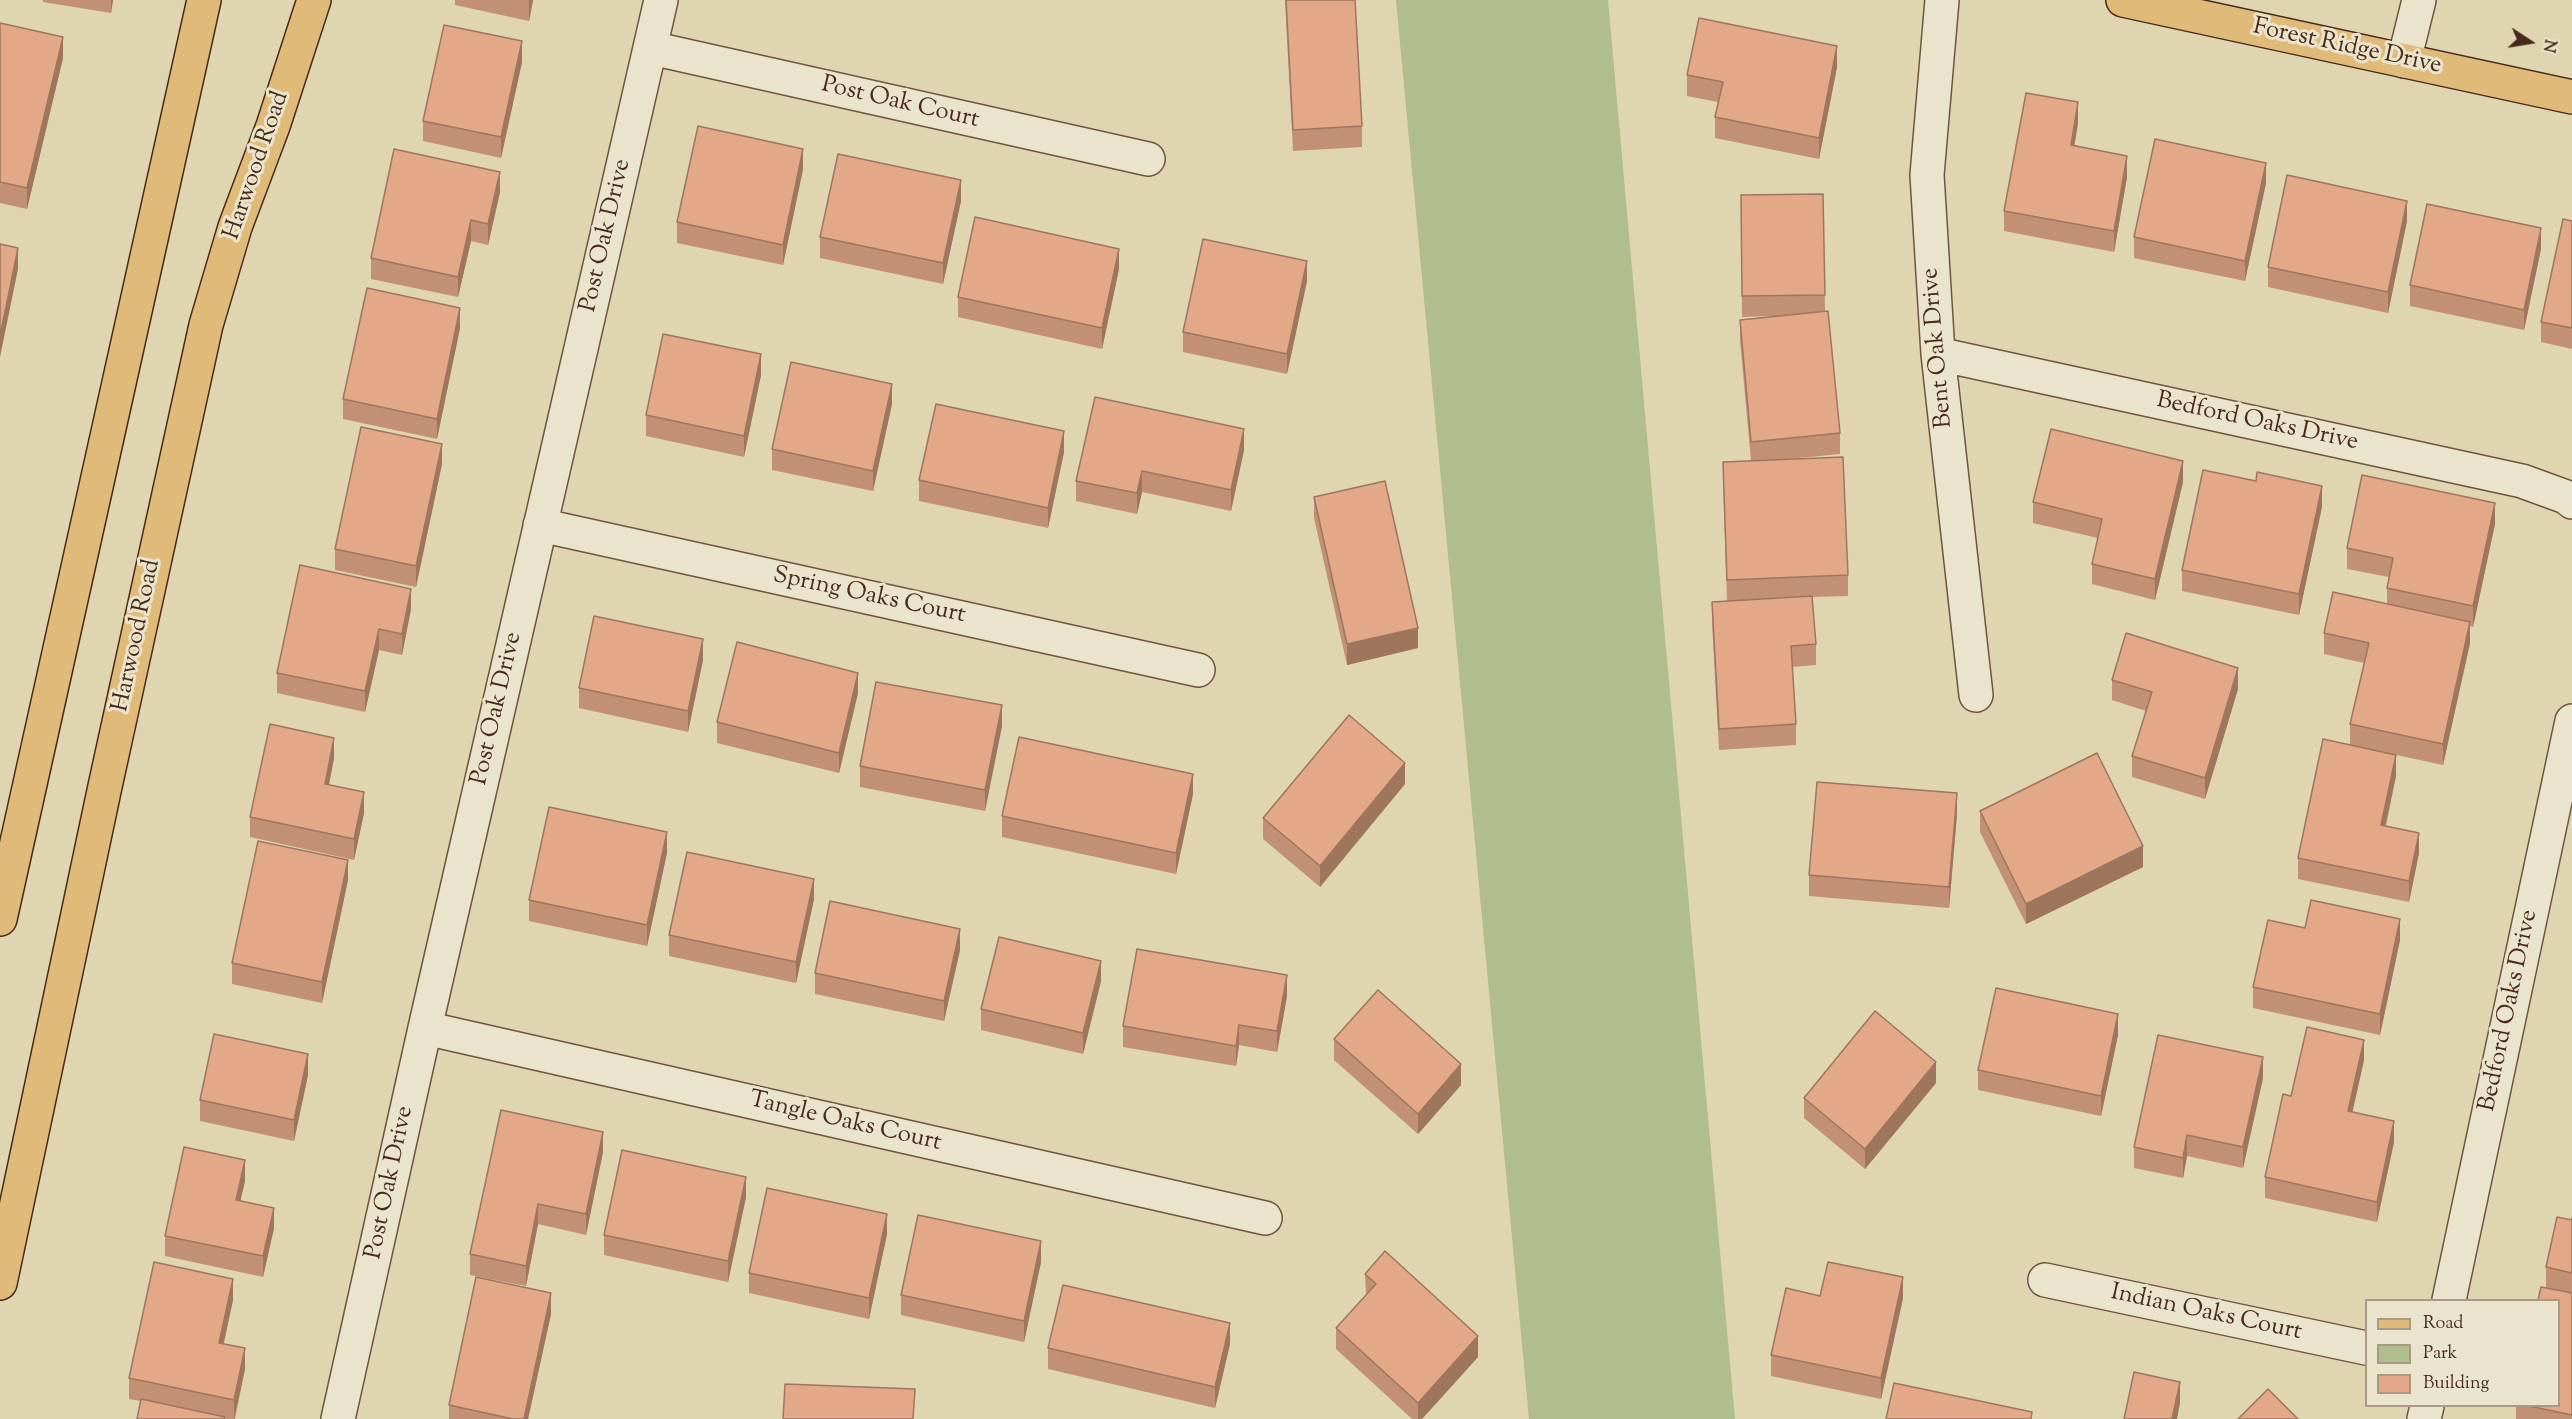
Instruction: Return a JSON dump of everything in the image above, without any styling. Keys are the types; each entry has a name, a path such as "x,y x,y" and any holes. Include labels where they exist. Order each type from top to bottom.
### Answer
{"main road":[{"path":"0,919 204,0"},
{"name":"Harwood Road","path":"0,1283 104,790 206,325 235,227 273,126 314,0"},
{"name":"Forest Ridge Drive","path":"2122,0 2572,97"}],"street":[{"name":"Post Oak Drive","path":"339,1419 425,1029 661,0"},
{"name":"Bent Oak Drive","path":"1942,0 1927,175 1938,354 1976,695"},
{"path":"2404,61 2419,0"},
{"name":"Post Oak Court","path":"651,48 1148,159"},
{"name":"Bedford Oaks Drive","path":"1938,354 2522,481 2566,497 2572,502"},
{"name":"Spring Oaks Court","path":"540,525 1198,670"},
{"name":"Bedford Oaks Drive","path":"2449,1299 2572,721"},
{"name":"Tangle Oaks Court","path":"425,1029 1265,1218"},
{"name":"Indian Oaks Court","path":"2045,1280 2365,1348"}],"green space":[{"path":"1396,0 1608,0 1735,1419 1529,1419"}],"building":[{"path":"1286,0 1355,0 1362,126 1293,130"},
{"path":"1699,18 1837,46 1819,138 1715,117 1723,82 1687,75"},
{"path":"0,23 63,37 27,188 0,182"},
{"path":"444,25 522,41 501,137 423,121"},
{"path":"2026,93 2078,102 2071,145 2127,156 2114,231 2004,211"},
{"path":"698,126 803,149 783,245 677,222"},
{"path":"2155,139 2266,163 2245,261 2134,237"},
{"path":"394,149 500,172 488,224 471,220 458,277 371,258"},
{"path":"838,154 961,180 943,263 820,237"},
{"path":"2287,175 2407,201 2388,292 2268,267"},
{"path":"1823,194 1825,295 1742,296 1741,195"},
{"path":"2427,204 2541,228 2524,310 2410,285"},
{"path":"975,217 1119,249 1102,328 958,297"},
{"path":"2563,219 2572,221 2572,328 2541,322"},
{"path":"1203,239 1307,261 1287,354 1183,332"},
{"path":"0,244 18,248 0,336"},
{"path":"367,288 460,308 437,419 343,399"},
{"path":"1828,311 1840,433 1751,442 1740,320"},
{"path":"663,334 761,354 744,436 646,415"},
{"path":"791,362 892,384 873,471 772,449"},
{"path":"1095,397 1244,429 1231,490 1142,471 1137,493 1076,481"},
{"path":"936,404 1064,431 1048,508 919,480"},
{"path":"361,427 442,444 416,566 335,549"},
{"path":"2051,429 2183,461 2155,579 2092,564 2102,519 2033,502"},
{"path":"1843,457 1848,575 1727,580 1723,462"},
{"path":"2203,470 2256,481 2257,472 2322,486 2299,594 2182,570"},
{"path":"2362,475 2495,503 2473,606 2387,588 2393,558 2347,548"},
{"path":"1385,481 1418,628 1347,644 1314,497"},
{"path":"300,565 411,589 402,634 379,629 365,691 277,673"},
{"path":"2333,592 2470,622 2443,744 2350,724 2369,643 2324,633"},
{"path":"1812,596 1816,644 1791,646 1796,724 1719,729 1712,602"},
{"path":"594,616 703,639 688,711 579,688"},
{"path":"2126,633 2238,668 2205,778 2132,756 2152,692 2112,680"},
{"path":"737,642 858,673 839,753 717,722"},
{"path":"876,682 1002,705 985,790 860,766"},
{"path":"1349,715 1405,763 1320,866 1263,818"},
{"path":"270,724 334,738 325,784 364,792 354,839 250,817"},
{"path":"1019,737 1193,774 1176,853 1002,816"},
{"path":"2323,739 2396,755 2381,825 2419,833 2409,881 2298,858"},
{"path":"2097,753 2143,846 2026,904 1980,811"},
{"path":"1817,782 1957,793 1949,887 1809,875"},
{"path":"549,807 667,832 647,925 529,900"},
{"path":"258,841 348,860 322,982 232,963"},
{"path":"687,852 814,879 796,962 669,935"},
{"path":"2311,900 2400,919 2380,1014 2253,987 2268,920 2305,928"},
{"path":"830,901 960,929 944,1001 815,973"},
{"path":"999,937 1101,961 1083,1033 981,1009"},
{"path":"1137,949 1287,975 1277,1031 1239,1025 1236,1046 1123,1026"},
{"path":"1996,988 2118,1014 2101,1096 1978,1070"},
{"path":"1378,990 1461,1064 1418,1114 1334,1039"},
{"path":"1875,1011 1936,1062 1865,1149 1804,1098"},
{"path":"2307,1027 2364,1040 2348,1111 2394,1121 2377,1202 2265,1177 2283,1094 2291,1096"},
{"path":"214,1034 308,1054 294,1120 200,1100"},
{"path":"2158,1035 2263,1057 2243,1147 2187,1135 2183,1158 2134,1147"},
{"path":"501,1110 603,1132 586,1214 538,1204 526,1266 470,1254"},
{"path":"184,1147 245,1160 236,1200 274,1208 263,1256 165,1236"},
{"path":"622,1150 746,1177 728,1261 604,1235"},
{"path":"767,1188 887,1214 869,1298 749,1273"},
{"path":"918,1215 1041,1241 1024,1321 901,1295"},
{"path":"2557,1217 2572,1220 2572,1273 2546,1267"},
{"path":"1385,1251 1478,1336 1418,1403 1336,1328 1376,1284 1365,1274"},
{"path":"154,1262 233,1279 219,1343 245,1348 234,1400 129,1378"},
{"path":"1828,1262 1903,1277 1881,1378 1771,1355 1786,1288 1820,1296"},
{"path":"476,1277 551,1293 524,1419 513,1419 449,1405"},
{"path":"1063,1285 1230,1323 1215,1387 1048,1348"},
{"path":"2541,1287 2572,1293 2572,1415 2534,1407 2560,1407 2560,1299 2538,1299"},
{"path":"2134,1372 2180,1382 2172,1419 2124,1419"},
{"path":"1894,1383 2032,1412 2031,1419 1886,1419"},
{"path":"785,1384 915,1389 913,1419 783,1419"},
{"path":"2268,1389 2298,1419 2238,1419"},
{"path":"141,1399 225,1417 224,1419 137,1419"}]}
